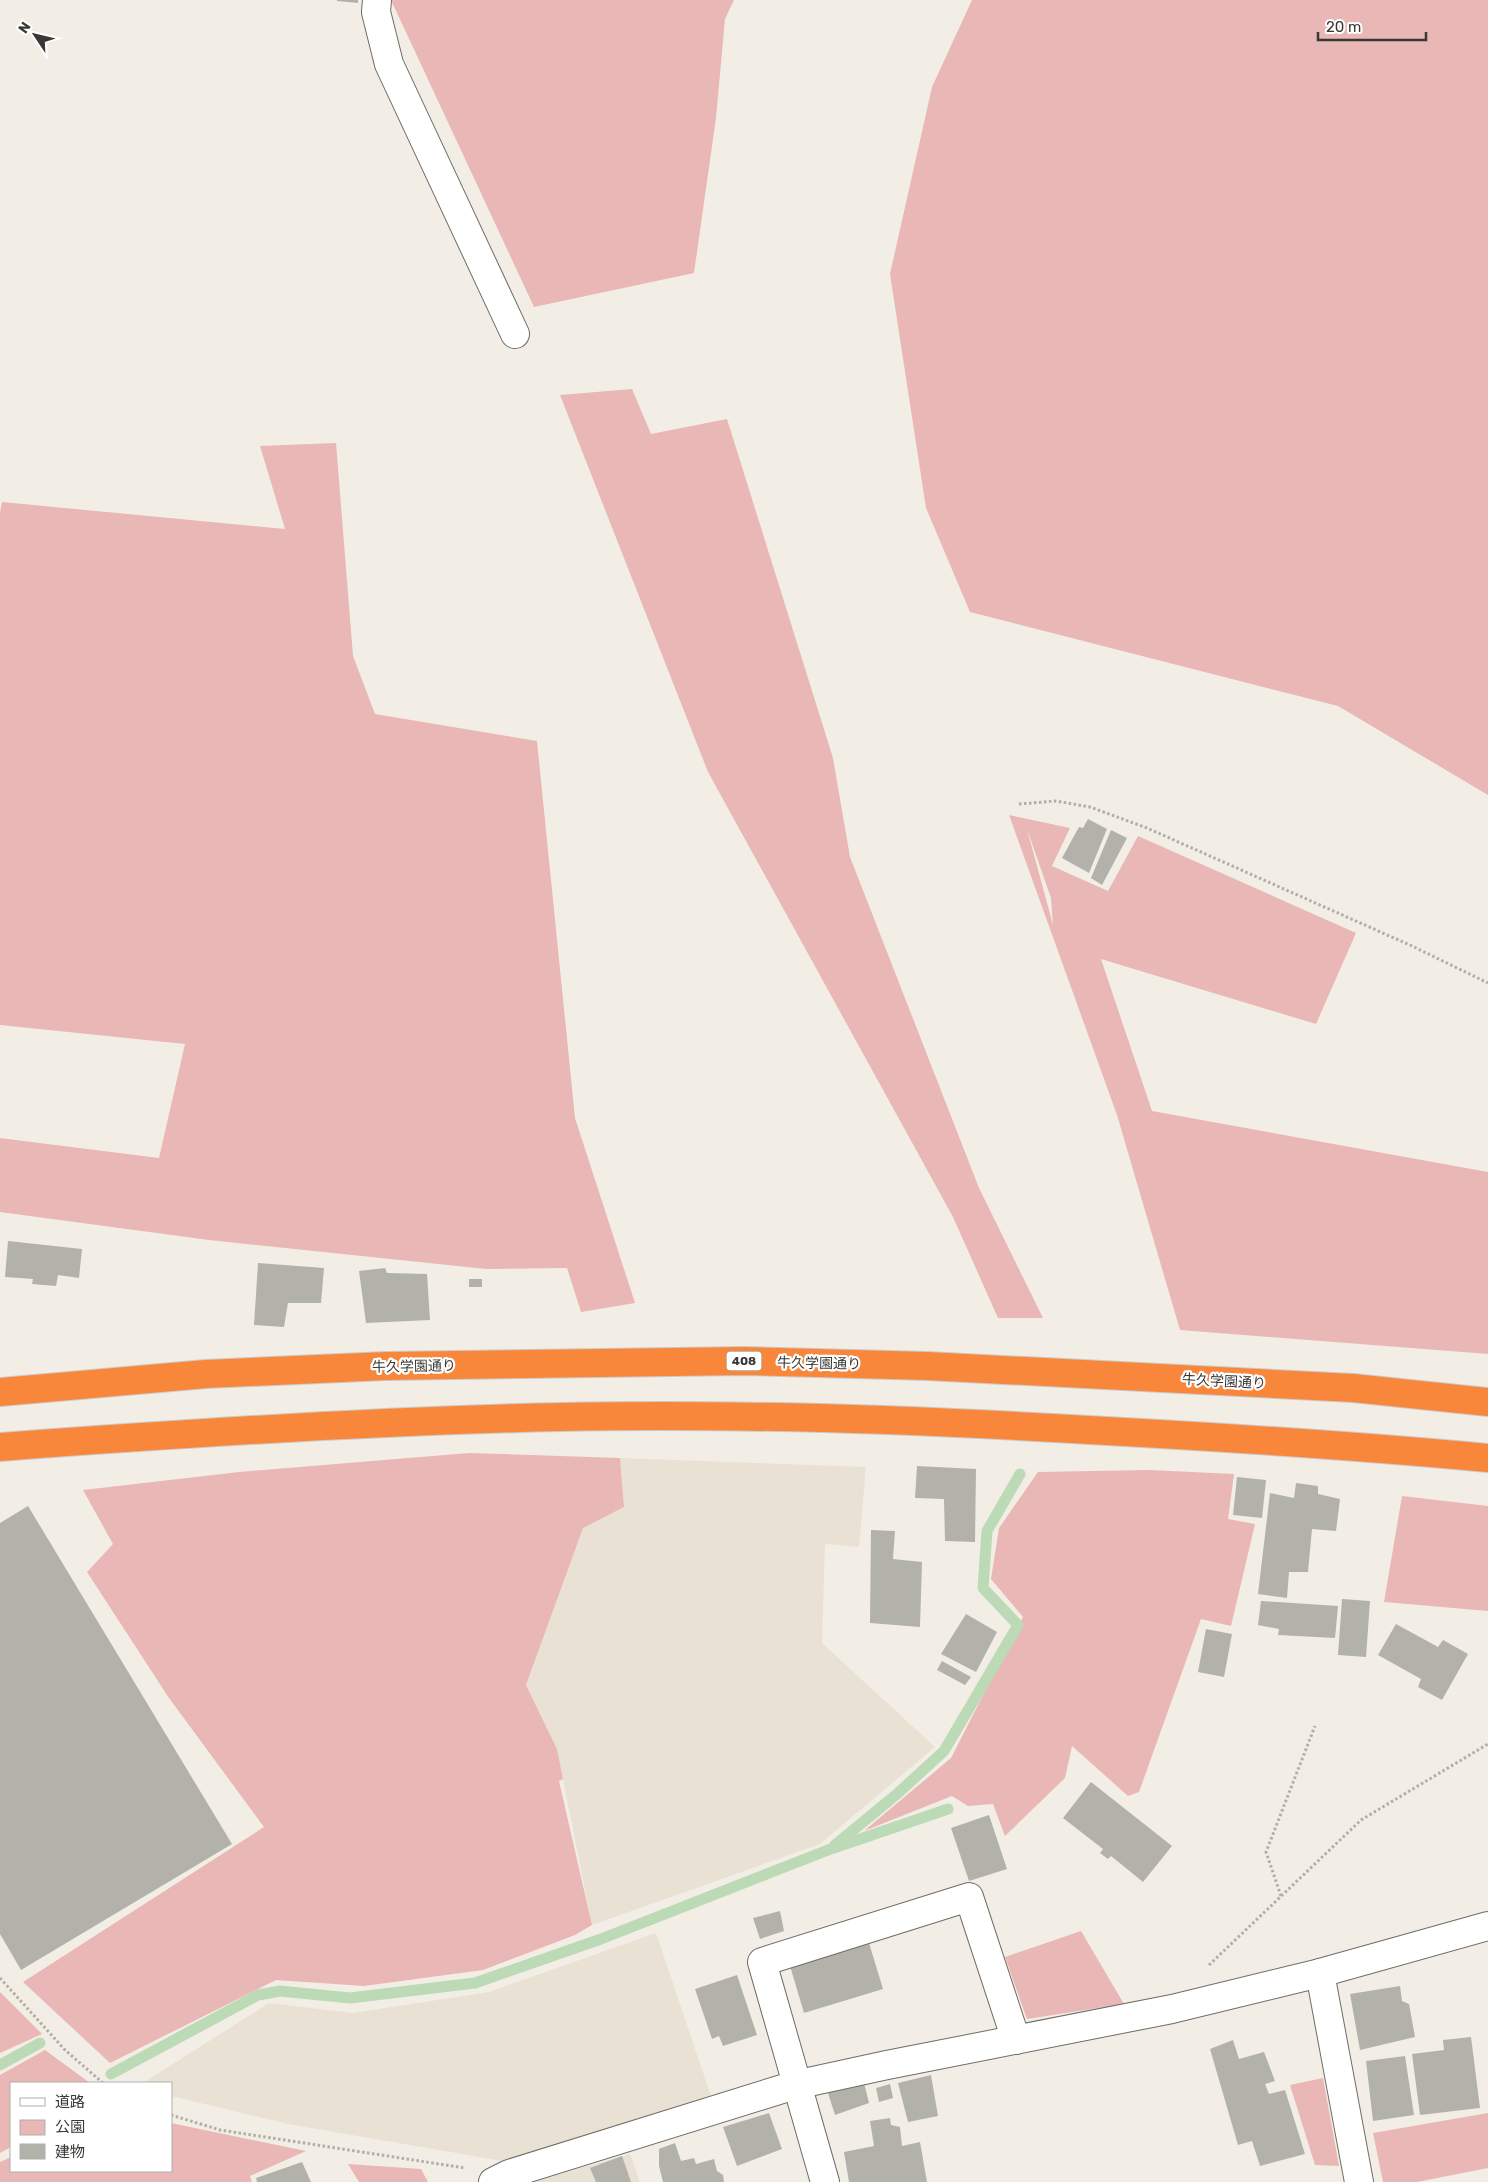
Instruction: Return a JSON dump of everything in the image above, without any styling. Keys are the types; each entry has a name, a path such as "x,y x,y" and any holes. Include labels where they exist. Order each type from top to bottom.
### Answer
{"highway":[{"name":"牛久学園通り","path":"0,1392 206,1374 377,1366 744,1361 926,1366 1353,1388 1488,1402"},
{"path":"0,1447 204,1432 375,1423 562,1417 753,1416 931,1420 1345,1445 1488,1458"}],"street":[{"path":"376,0 376,12 389,64 516,334"},
{"path":"825,2182 795,2085 762,1962 969,1897 1016,2040"},
{"path":"501,2178 795,2085 1172,2009 1320,1973 1488,1926"},
{"path":"1320,1973 1359,2182"}],"path":[{"path":"1019,804 1056,801 1081,805 1139,825 1412,946 1488,982"},
{"path":"1281,1896 1266,1852 1315,1726"},
{"path":"1203,1970 1361,1820 1488,1744"},
{"path":"0,1978 65,2050 102,2082"},
{"path":"172,2115 220,2130 501,2178"}],"shaded area":[{"path":"620,1458 866,1467 859,1547 825,1544 822,1643 935,1747 820,1844 592,1925 557,1749 526,1685 583,1527 624,1507"},
{"path":"656,1933 712,2099 515,2163 288,2124 172,2096 172,2082 145,2082 269,2003 353,2013 489,1992"},
{"path":"630,2154 640,2182 533,2182"}],"green space":[{"path":"391,0 734,0 725,19 716,118 694,273 534,307"},
{"path":"972,0 1488,0 1488,795 1338,706 970,612 926,508 890,274 932,87"},
{"path":"632,389 651,434 727,419 833,758 850,857 979,1188 1043,1318 998,1318 953,1217 708,772 560,395"},
{"path":"336,443 353,656 375,714 537,741 575,1118 635,1303 581,1312 567,1268 486,1269 209,1240 0,1212 0,1138 159,1158 185,1044 0,1025 0,513 2,502 285,529 260,446"},
{"path":"1009,815 1070,828 1052,866 1108,891 1138,836 1356,933 1316,1024 1101,959 1152,1111 1488,1172 1488,1354 1180,1330 1117,1115","holes":["1027,829 1051,898 1053,925"]},
{"path":"469,1453 620,1458 624,1507 583,1528 526,1685 557,1749 563,1779 559,1781 592,1925 575,1935 483,1970 364,1986 276,1980 110,2063 23,1982 264,1827 169,1698 87,1572 113,1544 83,1490 239,1472"},
{"path":"1149,1470 1234,1474 1228,1519 1255,1524 1231,1626 1201,1619 1139,1792 1128,1796 1072,1746 1065,1778 1005,1836 993,1804 968,1806 952,1796 864,1831 951,1758 1023,1617 991,1579 999,1528 1038,1472"},
{"path":"1402,1496 1488,1506 1488,1611 1384,1602"},
{"path":"1081,1931 1124,2004 1027,2019 1005,1957"},
{"path":"0,1992 42,2034 0,2053"},
{"path":"45,2050 89,2082 10,2082 10,2148 0,2153 0,2075"},
{"path":"1323,2078 1339,2166 1315,2165 1290,2085"},
{"path":"1488,2113 1488,2168 1417,2182 1383,2182 1373,2133"},
{"path":"172,2123 306,2151 250,2176 252,2182 0,2182 0,2162 10,2157 10,2172 172,2172"},
{"path":"348,2164 421,2169 428,2182 359,2182"}],"building":[{"path":"358,0 358,3 337,1"},
{"path":"1088,819 1107,829 1089,873 1062,858 1079,827 1083,828"},
{"path":"1111,830 1127,838 1102,885 1091,878"},
{"path":"8,1241 82,1249 79,1278 58,1275 56,1286 32,1284 33,1279 5,1277"},
{"path":"258,1263 324,1268 321,1303 288,1303 284,1327 254,1325"},
{"path":"385,1268 387,1273 427,1274 430,1320 366,1323 359,1271"},
{"path":"469,1279 482,1279 482,1287 469,1287"},
{"path":"917,1466 976,1469 975,1542 945,1541 944,1499 915,1498"},
{"path":"1237,1477 1266,1480 1262,1518 1233,1515"},
{"path":"1296,1483 1318,1486 1318,1494 1340,1499 1336,1531 1312,1529 1308,1572 1289,1572 1287,1598 1258,1594 1270,1493 1294,1498"},
{"path":"28,1506 232,1844 21,1970 0,1934 0,1523"},
{"path":"871,1530 895,1531 893,1559 922,1562 920,1627 870,1623"},
{"path":"1342,1599 1370,1601 1366,1657 1338,1655"},
{"path":"1261,1601 1338,1606 1335,1638 1278,1635 1279,1629 1258,1625"},
{"path":"966,1614 997,1632 976,1672 941,1654"},
{"path":"1396,1624 1438,1647 1443,1640 1468,1654 1442,1700 1418,1687 1421,1679 1378,1655"},
{"path":"1206,1629 1232,1634 1224,1677 1198,1672"},
{"path":"942,1661 971,1677 965,1685 937,1670"},
{"path":"1091,1782 1172,1846 1143,1882 1111,1856 1108,1859 1100,1853 1103,1849 1063,1818"},
{"path":"989,1815 1007,1869 969,1881 951,1828"},
{"path":"780,1911 784,1931 760,1939 753,1918"},
{"path":"869,1943 883,1989 804,2013 790,1966"},
{"path":"737,1975 757,2035 723,2046 719,2036 712,2039 695,1989"},
{"path":"1400,1986 1402,2001 1409,2004 1415,2037 1360,2050 1350,1994"},
{"path":"1471,2037 1480,2108 1420,2115 1412,2054 1444,2050 1443,2040"},
{"path":"1233,2040 1239,2059 1264,2052 1275,2081 1265,2084 1269,2094 1285,2090 1305,2154 1260,2166 1252,2141 1238,2145 1210,2049"},
{"path":"1405,2056 1414,2115 1373,2121 1366,2061"},
{"path":"931,2075 938,2116 908,2122 898,2083"},
{"path":"864,2083 869,2103 835,2115 828,2093"},
{"path":"890,2084 893,2098 879,2102 876,2088"},
{"path":"769,2113 782,2149 737,2166 723,2127"},
{"path":"890,2118 891,2125 900,2127 902,2146 920,2142 927,2182 849,2182 844,2152 874,2146 870,2121"},
{"path":"675,2143 681,2161 694,2158 696,2164 714,2159 717,2171 723,2175 724,2182 663,2182 659,2166 659,2149"},
{"path":"622,2156 631,2182 596,2182 590,2168"},
{"path":"302,2162 311,2182 257,2182 256,2178"}],"waterway":[{"path":"835,1845 897,1794 944,1751 1018,1625 983,1588 987,1531 1020,1474"},
{"path":"111,2074 258,1995 280,1991 350,1998 475,1983 601,1939 828,1850 948,1809"},
{"path":"0,2065 40,2043"}]}
